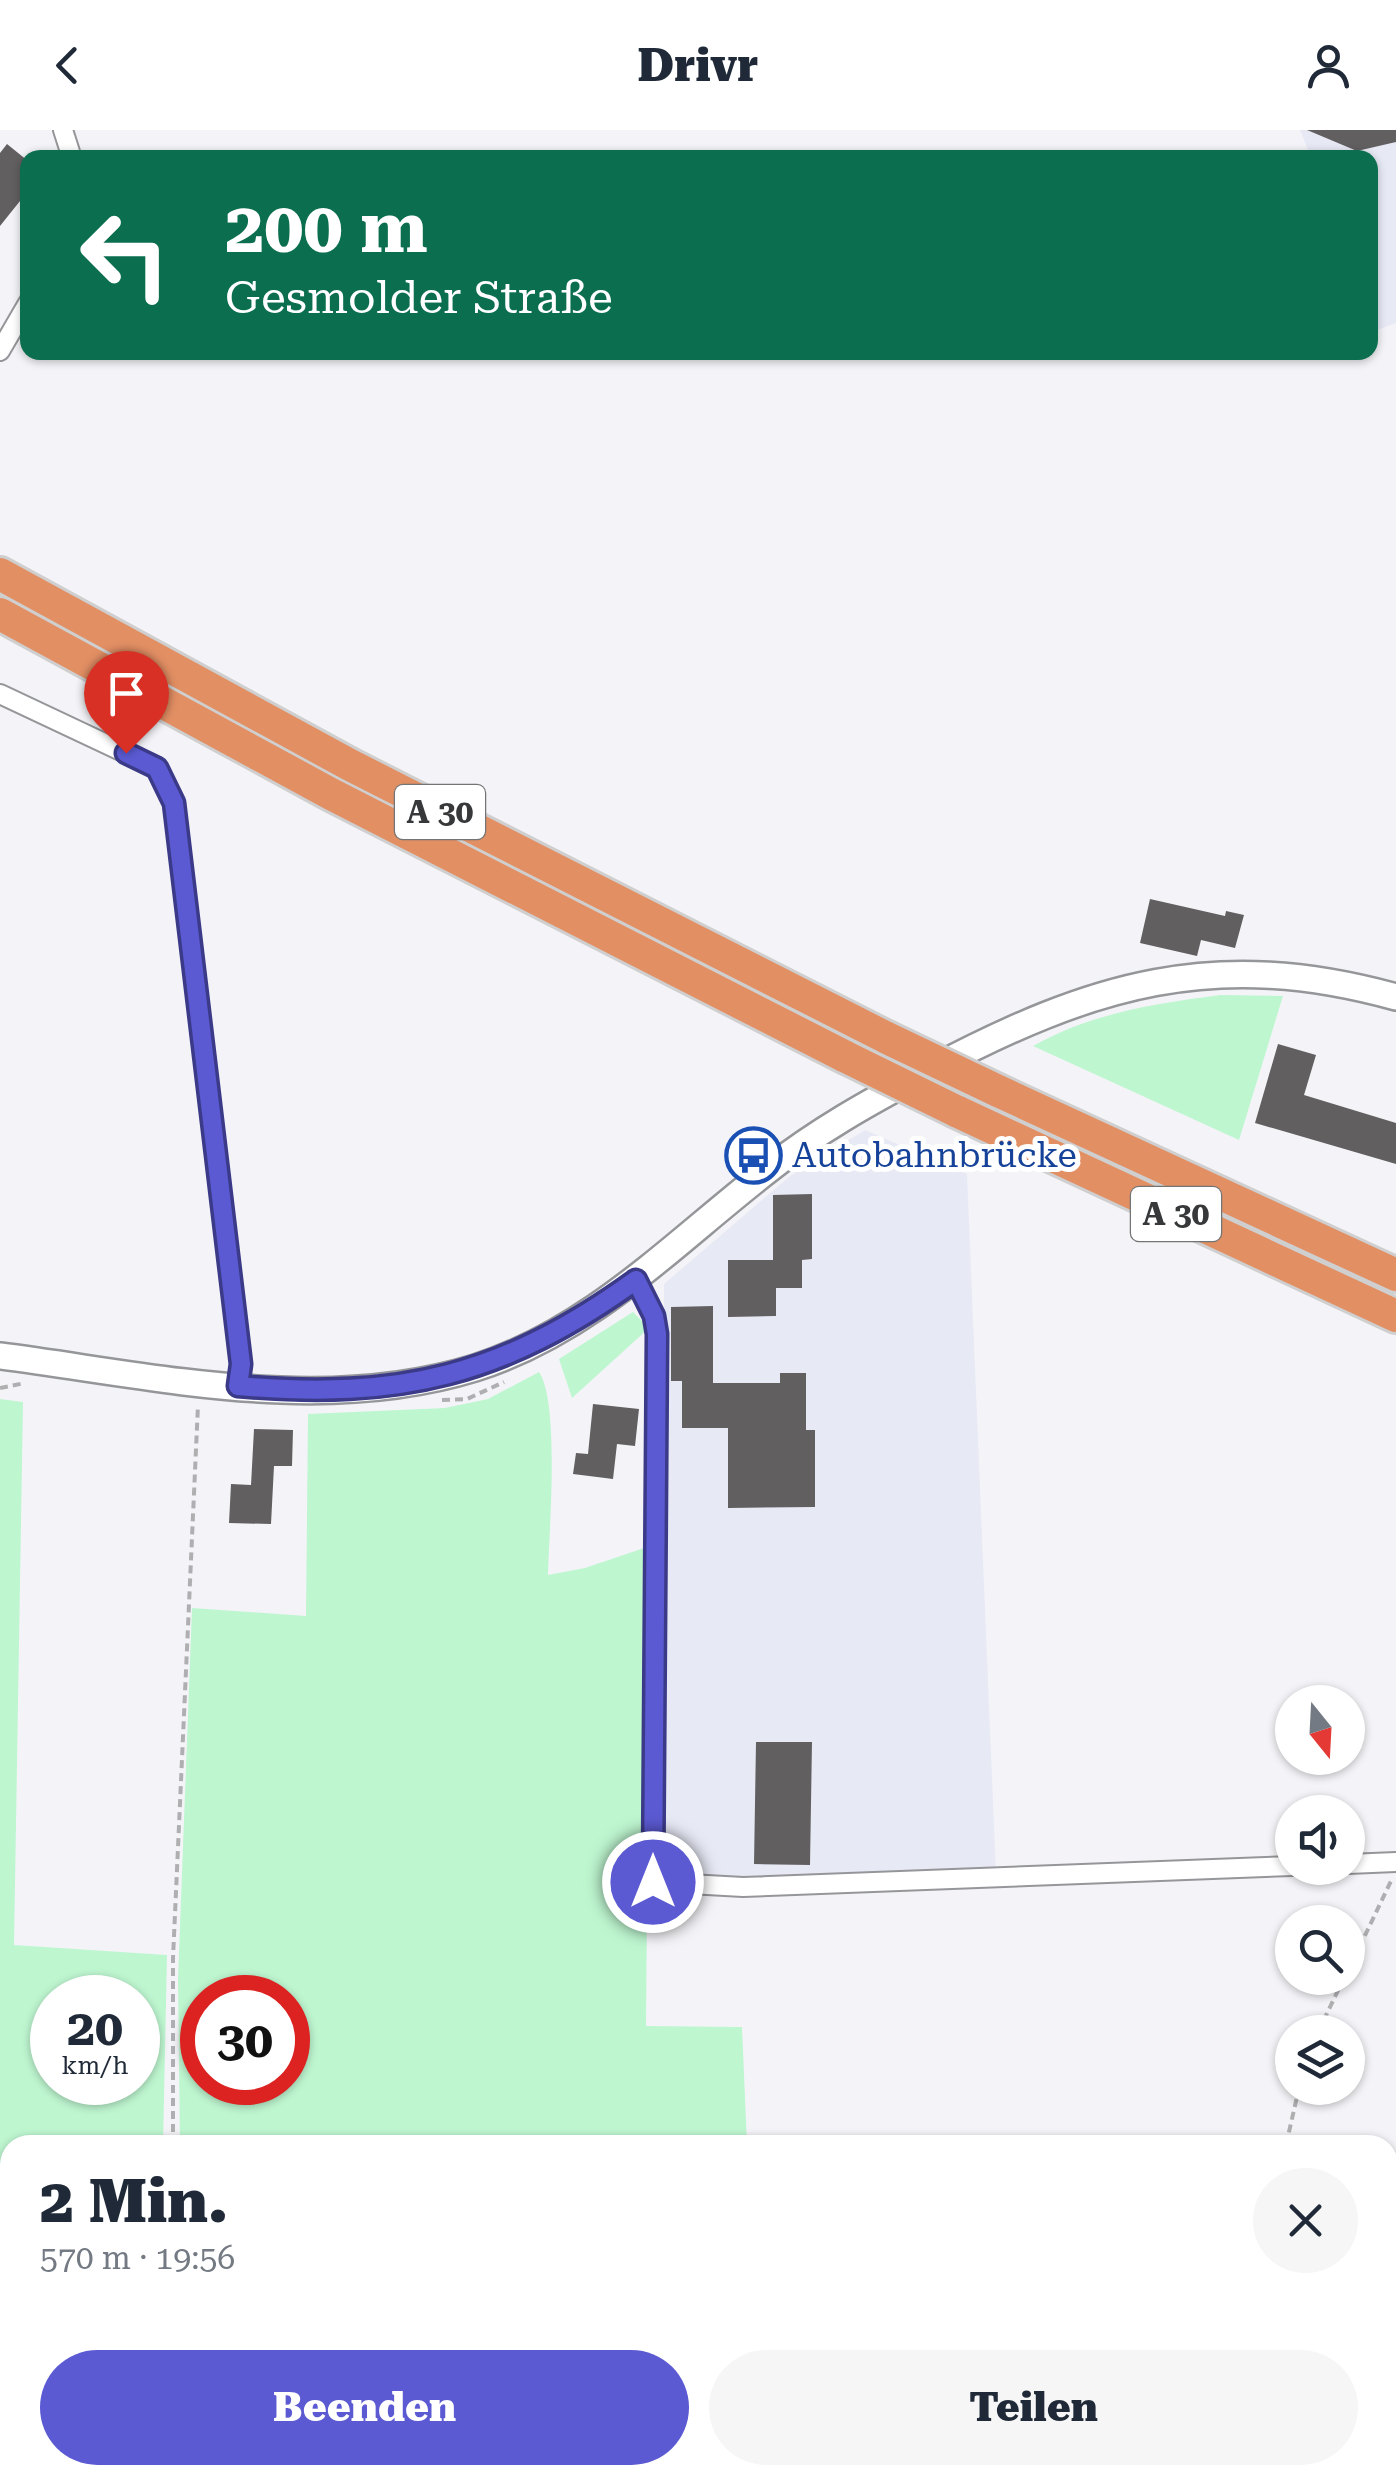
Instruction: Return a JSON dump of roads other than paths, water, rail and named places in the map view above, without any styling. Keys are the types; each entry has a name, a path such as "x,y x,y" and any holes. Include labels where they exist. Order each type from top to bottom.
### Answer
{"highway":[{"name":"A 30","path":"0,574 385,783 886,1038 1396,1275"},
{"name":"A 30","path":"0,614 332,794 846,1057 1396,1316"}],"street":[{"path":"0,351 20,317"},
{"path":"0,694 157,768 174,803 241,1364 238,1386"},
{"path":"0,1356 238,1386 326,1392 440,1378 538,1342 636,1280 822,1128 1000,1032 1053,1009 1138,986 1238,972 1292,974 1396,997"},
{"path":"636,1280 654,1316 657,1334 653,1882 743,1887 1275,1867"},
{"path":"1365,1865 1396,1866"}],"place":[{"name":"Autobahnbrücke","path":"753,1155"}]}
